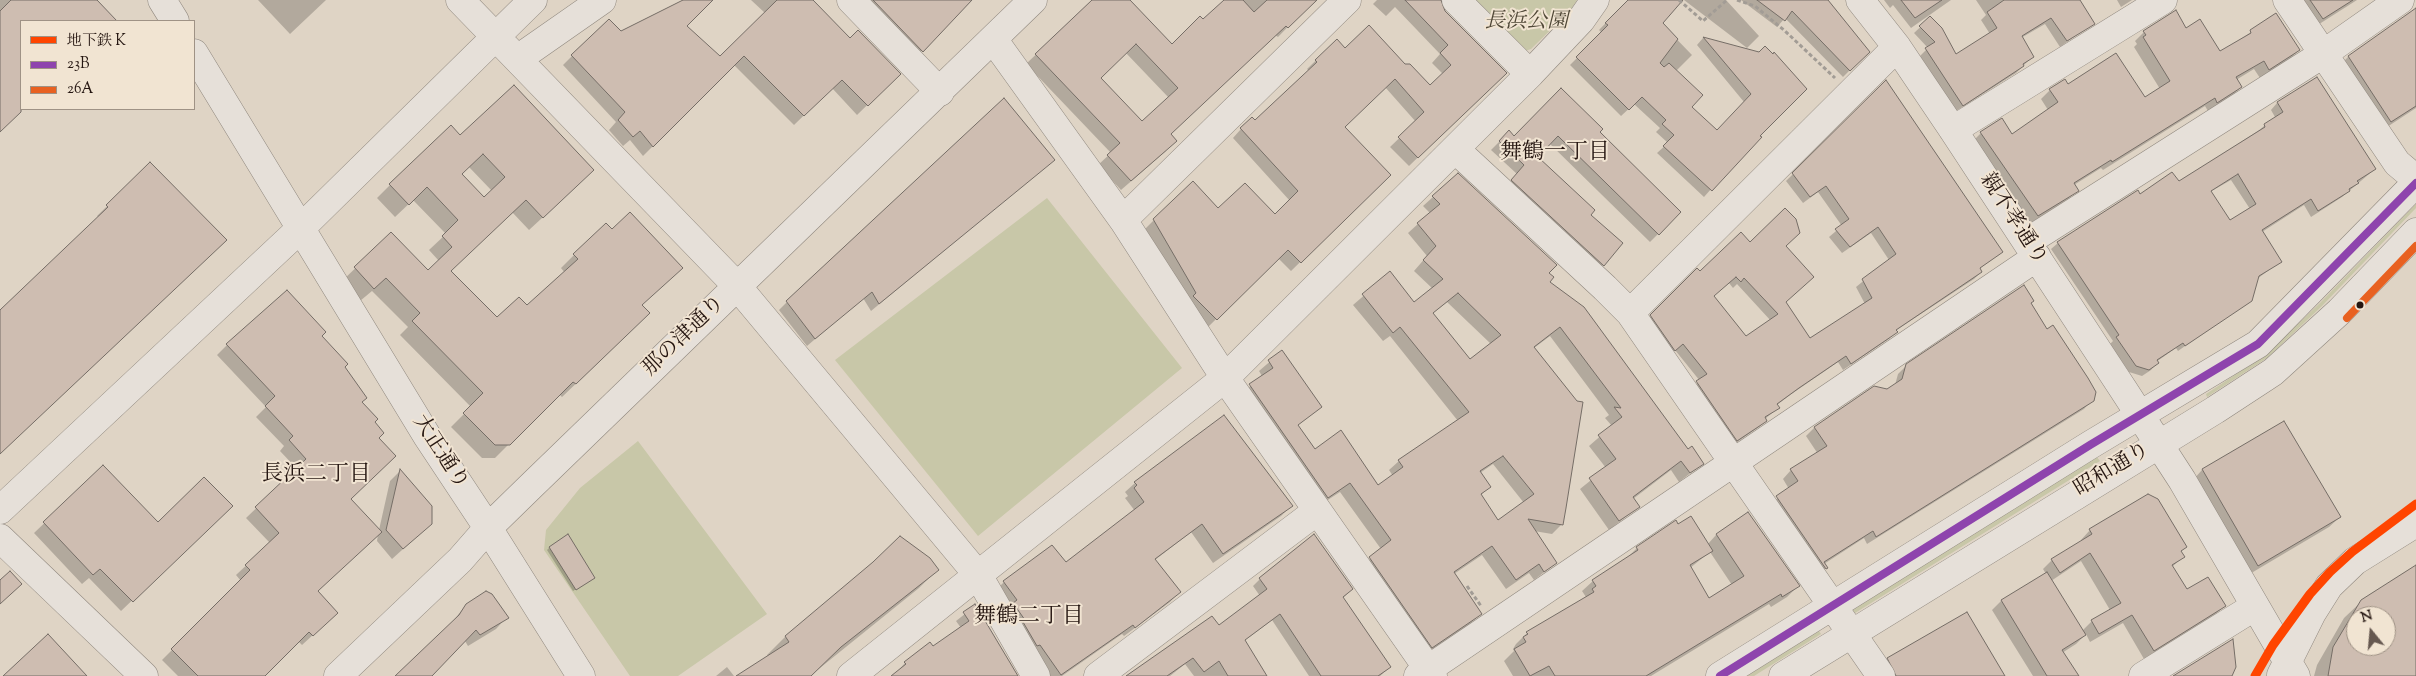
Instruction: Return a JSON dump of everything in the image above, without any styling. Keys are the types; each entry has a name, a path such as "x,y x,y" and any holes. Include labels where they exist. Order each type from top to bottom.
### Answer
{"street":[{"path":"162,0 174,20"},
{"path":"460,0 737,286 978,575 1036,676"},
{"path":"0,510 300,229 533,0"},
{"path":"518,58 602,0"},
{"path":"851,0 940,92"},
{"name":"那の津通り","path":"338,676 363,666 488,528 1033,0"},
{"path":"1123,220 1348,0"},
{"path":"1456,0 1530,74"},
{"path":"851,676 1225,378 1530,74 1581,20 1596,0"},
{"name":"親不孝通り","path":"1860,0 1897,48 1953,130 2182,480 2288,671"},
{"path":"1953,130 2126,9 2163,0"},
{"path":"2287,0 2397,162 2416,179"},
{"path":"993,39 1123,220 1225,378 1426,674 1734,464 2032,249 2324,54 2400,0"},
{"path":"1630,313 1897,48"},
{"name":"大正通り","path":"195,55 427,436 488,528 581,676"},
{"path":"1455,149 1630,313 1881,676"},
{"name":"昭和通り","path":"1720,676 1832,605 2258,344 2416,183"},
{"name":"昭和通り","path":"1783,676 2273,372 2340,311 2416,232"},
{"path":"1098,676 1317,511"},
{"path":"2288,671 2312,613 2329,586 2355,561 2416,523"},
{"path":"0,538 144,676"},
{"path":"2143,676 2254,607"}],"path":[{"path":"1679,0 1702,21 1727,0"},
{"path":"1736,0 1755,6 1785,31 1851,94"}],"green space":[{"name":"長浜公園","path":"1473,0 1577,0 1571,10 1531,49 1522,52"},
{"path":"1047,198 1182,368 978,536 835,360"},
{"path":"2416,204 2416,208 2322,306 2267,358 2207,397 2206,394 2265,355 2320,303"},
{"path":"638,441 767,614 678,676 630,676 544,550 546,530 580,488"},
{"path":"2096,456 2100,461 1855,613 1852,609"},
{"path":"1819,631 1821,634 1754,676 1747,676"}],"building":[{"path":"11,0 97,0 116,20 20,20 21,112 0,132 0,11"},
{"path":"683,0 713,0 687,26 720,56 777,0 813,0 850,38 858,30 901,74 868,106 842,80 804,116 744,56 653,147 640,131 633,137 618,120 625,112 571,55 609,19 621,31"},
{"path":"873,0 972,0 923,52"},
{"path":"1092,0 1130,0 1172,44 1200,16 1203,19 1224,0 1243,0 1254,12 1267,0 1317,0 1288,28 1286,26 1171,134 1177,141 1131,181 1107,155 1120,143 1035,54","holes":["1136,44 1178,88 1142,121 1101,78"]},
{"path":"1405,0 1441,0 1445,11 1507,73 1418,158 1398,137 1424,112 1395,79 1345,127 1391,175 1301,263 1288,250 1217,320 1193,296 1196,293 1153,219 1193,181 1218,208 1245,183 1275,214 1298,191 1240,128 1252,117 1255,120 1317,62 1315,60 1337,39 1345,48 1369,25 1405,64 1410,64 1430,85 1451,65 1440,53 1448,45"},
{"path":"1628,0 1683,0 1663,23 1678,39 1660,63 1664,67 1669,63 1703,95 1692,107 1717,130 1751,94 1703,37 1759,52 1765,46 1773,54 1774,52 1807,89 1760,136 1762,137 1712,191 1663,146 1674,135 1662,124 1666,120 1642,97 1629,110 1576,57 1608,25 1605,23"},
{"path":"1757,0 1828,0 1870,52 1850,71 1792,11 1785,21"},
{"path":"1901,0 1942,0 1915,18"},
{"path":"2004,0 2080,0 2095,24 2067,41 2051,18 2022,36 2034,57 2023,64 2024,66 1963,106 1925,48 1935,42 1919,26 1930,16 1942,28 1956,54 1997,28 1987,12"},
{"path":"2310,0 2353,0 2323,19"},
{"path":"2416,8 2416,106 2391,122 2348,56"},
{"path":"2176,10 2186,28 2200,19 2220,51 2251,33 2250,30 2276,13 2300,50 2269,70 2264,61 2236,77 2242,87 2217,103 2215,98 2112,162 2111,160 2074,183 2079,191 2038,216 1980,132 2002,118 2012,134 2058,102 2049,89 2065,79 2068,84 2116,53 2145,97 2170,81 2143,37 2146,35 2143,31"},
{"path":"2317,77 2376,169 2357,181 2359,183 2349,189 2350,191 2318,211 2311,199 2262,230 2282,262 2259,276 2252,301 2185,346 2183,343 2157,360 2159,363 2149,370 2136,366 2116,337 2119,335 2057,242 2138,190 2140,194 2172,172 2179,181 2265,127 2264,124 2283,112 2277,102","holes":["2238,174 2256,204 2230,220 2211,191"]},
{"path":"1886,80 2003,252 1980,268 1982,272 1896,330 1898,332 1851,364 1846,356 1799,388 1777,404 1780,408 1765,417 1767,421 1737,441 1696,381 1707,374 1683,344 1675,351 1650,315 1697,268 1700,271 1741,232 1750,242 1785,208 1796,219 1800,233 1786,246 1814,277 1786,302 1810,338 1872,298 1862,279 1896,254 1878,227 1850,247 1835,229 1849,219 1826,186 1810,197 1792,173","holes":["1736,277 1741,282 1744,278 1778,314 1746,336 1714,296"]},
{"path":"514,85 594,170 543,218 526,200 451,271 497,317 519,297 527,305 578,259 573,254 606,223 612,229 630,212 683,268 642,305 650,313 576,384 573,382 510,445 495,445 463,413 483,393 412,321 420,313 386,278 374,289 354,267 391,232 428,270 452,247 442,236 458,220 427,187 409,205 389,184 451,125 460,135","holes":["483,154 505,177 484,197 462,174"]},
{"path":"1561,88 1603,129 1600,132 1681,212 1659,235 1558,136 1538,157 1595,210 1591,215 1623,243 1604,266 1511,180 1524,165 1499,141 1509,130 1514,136"},
{"path":"1004,98 1055,160 879,304 872,292 815,339 786,301"},
{"path":"150,162 227,240 0,454 0,310 108,207 106,205"},
{"path":"1458,173 1557,265 1549,273 1554,277 1550,282 1584,307 1688,449 1692,446 1704,464 1690,473 1681,461 1633,497 1640,507 1619,521 1589,478 1616,459 1598,435 1622,417 1614,407 1621,408 1560,327 1534,347 1577,401 1583,402 1566,508 1563,525 1528,519 1557,563 1544,572 1539,564 1516,580 1492,546 1454,572 1482,614 1432,648 1369,557 1391,540 1350,483 1328,498 1249,384 1273,368 1268,360 1282,350 1322,407 1298,425 1315,449 1341,430 1378,485 1403,467 1398,460 1469,412 1400,327 1393,333 1362,294 1390,271 1414,302 1443,279 1423,260 1436,246 1417,223 1440,204 1432,196","holes":["1458,293 1501,335 1470,359 1433,313","1503,456 1534,494 1498,520 1481,494 1491,487 1480,471"]},
{"path":"2024,285 2034,301 2031,303 2047,329 2053,325 2088,378 2096,392 2094,401 1876,537 1873,531 1824,562 1828,568 1826,569 1776,496 1798,481 1790,469 1827,446 1814,427 1874,386 1887,389 1902,379 1906,364"},
{"path":"287,290 326,332 322,336 348,364 345,367 367,398 362,402 378,419 375,422 384,433 379,438 396,456 351,499 382,532 318,591 338,613 313,636 309,632 265,676 198,676 171,649 250,570 245,565 279,533 255,507 306,459 289,440 293,436 265,406 275,396 226,344"},
{"path":"1224,415 1293,506 1223,554 1202,524 1155,559 1181,592 1135,628 1133,625 1061,675 1040,645 1037,646 1023,622 1025,620 1013,603 1017,600 1003,581 1052,545 1066,562 1144,502 1134,488 1137,485 1134,482"},
{"path":"2284,421 2341,517 2258,566 2202,469"},
{"path":"103,465 158,522 204,477 233,506 133,602 100,569 93,575 43,522"},
{"path":"400,469 432,506 432,524 403,549 386,530"},
{"path":"2148,494 2158,499 2187,547 2181,551 2185,557 2172,565 2187,589 2208,577 2226,606 2154,651 2132,615 2099,634 2091,620 2121,603 2090,553 2060,573 2051,559 2092,534 2089,529"},
{"path":"1748,512 1800,586 1782,597 1781,594 1646,676 1555,676 1549,666 1530,676 1514,649 1526,642 1523,637 1528,634 1526,632 1594,592 1592,589 1596,586 1592,580 1638,550 1636,547 1676,520 1678,524 1691,516 1713,551 1690,565 1709,598 1744,576 1716,534"},
{"path":"568,534 595,578 576,590 549,547"},
{"path":"1314,534 1353,589 1343,597 1391,667 1378,676 1321,676 1280,614 1245,640 1267,676 1228,676 1219,661 1204,672 1193,658 1167,676 1126,676 1212,616 1219,625 1267,589 1259,578"},
{"path":"900,536 930,558 939,570 841,647 811,676 736,676 789,642 785,636 873,562"},
{"path":"2416,565 2416,676 2328,676 2333,647 2346,625 2346,656 2396,656 2396,606 2357,606 2361,600"},
{"path":"10,571 22,584 0,604 0,580"},
{"path":"2047,572 2086,635 2062,650 2079,676 2047,676 2001,600"},
{"path":"486,591 492,594 509,618 480,635 476,630 432,676 395,676 459,615 466,604"},
{"path":"975,604 1018,676 891,676 906,664 904,662 930,642 933,646 969,621 963,612"},
{"path":"1967,612 2005,676 1896,676 1887,658"},
{"path":"48,634 87,676 3,676"},
{"path":"2233,639 2236,667 2232,676 2173,676"}],"metro line":[{"name":"K","path":"2255,676 2273,645 2310,594 2330,572 2352,552 2416,504"}],"transit line":[{"name":"23B","path":"1720,676 2090,445 2258,344 2416,183"},
{"name":"26A","path":"2347,318 2416,246"}],"district":[{"name":"舞鶴一丁目","path":"1555,154"},
{"name":"長浜二丁目","path":"316,476"},
{"name":"舞鶴二丁目","path":"1029,618"}]}
